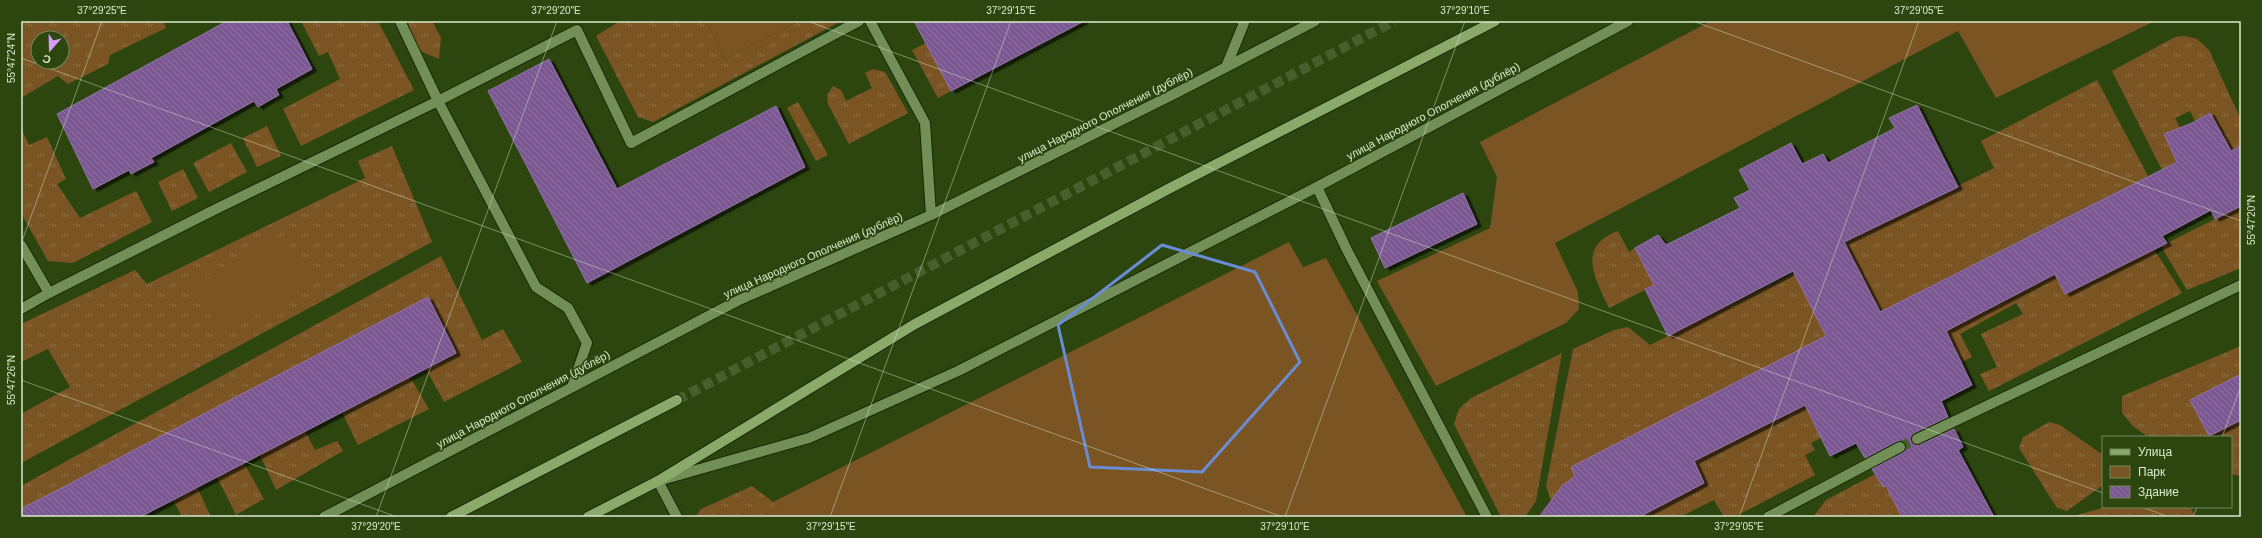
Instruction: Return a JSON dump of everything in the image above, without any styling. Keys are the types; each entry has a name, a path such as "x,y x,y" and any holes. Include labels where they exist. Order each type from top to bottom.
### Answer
{"main road":[{"path":"588,517 658,481 915,324 1172,187 1495,21"},
{"path":"451,517 677,400"}],"street":[{"path":"400,21 438,101 536,287 568,308 587,343 572,387"},
{"path":"21,309 49,293 438,101 577,30 631,143 859,21"},
{"path":"870,21 926,123 931,215"},
{"path":"1226,67 1244,23 1242,21"},
{"name":"улица Народного Ополчения (дублёр)","path":"324,517 737,302 931,215 1315,21"},
{"name":"улица Народного Ополчения (дублёр)","path":"658,481 809,438 958,371 1317,187 1628,21"},
{"path":"1317,187 1347,250 1487,517"},
{"path":"21,245 49,293"},
{"path":"1917,439 2241,285"},
{"path":"1768,517 1900,447"},
{"path":"658,481 677,517"}],"highlighted area":[{"path":"1162,245 1255,272 1300,362 1202,472 1090,467 1058,325"}],"green space":[{"path":"22,21 163,21 166,28 110,55 108,64 68,84 58,76 21,98"},
{"path":"301,21 378,21 414,90 301,146 283,109 340,79 328,52 319,56"},
{"path":"406,21 432,21 441,38 439,59 420,51"},
{"path":"620,21 705,21 726,59 799,21 841,21 653,122 638,117 596,36"},
{"path":"705,21 799,21 726,59"},
{"path":"1711,21 2155,21 1996,98 1958,31 1555,243 1578,292 1579,309 1566,323 1436,386 1377,281 1490,228 1497,177 1480,142"},
{"path":"2185,36 2197,39 2209,50 2241,120 2241,146 2231,151 2210,113 2195,121 2190,111 2175,118 2180,128 2164,134 2181,170 2166,178 2112,71 2175,37"},
{"path":"926,43 951,91 938,98 912,50"},
{"path":"873,69 885,72 908,113 849,144 828,104 827,95 833,86 841,90 846,101 872,88 865,73"},
{"path":"2097,80 2148,176 1903,300 1891,313 1888,308 1880,312 1844,242 1994,168 1981,141"},
{"path":"798,102 828,155 816,161 787,108"},
{"path":"267,126 281,156 257,167 243,138"},
{"path":"21,128 29,145 47,137 66,179 57,184 80,218 136,191 152,222 73,263 48,261 21,213"},
{"path":"231,143 247,172 209,192 193,163"},
{"path":"392,146 432,242 21,463 21,414 70,387 48,349 21,362 21,324 135,270 147,284 365,178 358,161"},
{"path":"183,169 198,198 172,211 158,182"},
{"path":"2241,206 2241,268 2187,290 2161,246"},
{"path":"1618,231 1629,252 1635,248 1655,285 1609,308 1595,275 1592,264 1593,254 1597,245 1605,237"},
{"path":"283,235 313,283 220,335 193,283"},
{"path":"1289,242 1303,267 1326,258 1467,517 784,517 773,502"},
{"path":"2154,249 2182,293 1989,391 1980,374 1997,367 1981,334 2023,314 2016,303 1960,334 1972,357 1950,368 1935,336 2055,274 2065,294"},
{"path":"441,256 482,340 503,329 522,362 444,402 426,369 456,352 428,298 21,509 21,486"},
{"path":"1794,273 1827,338 1571,467 1575,476 1551,501 1546,486 1573,349 1614,330 1628,327 1650,345"},
{"path":"2241,346 2241,476 2232,474 2232,436 2147,436 2133,426 2122,413 2122,396"},
{"path":"1562,353 1536,501 1525,517 1501,517 1454,424 1459,409 1471,398"},
{"path":"410,377 429,409 358,445 342,412"},
{"path":"1813,400 1821,438 1811,443 1815,450 1805,455 1815,475 1734,517 1724,517 1714,500 1680,517 1639,517 1704,483 1694,461"},
{"path":"2049,422 2060,425 2102,454 2102,486 2067,511 2057,508 2019,448 2023,437"},
{"path":"305,431 315,450 337,441 343,451 276,490 260,455"},
{"path":"244,463 264,499 236,515 217,477"},
{"path":"1885,469 1890,478 1881,484 1883,487 1886,486 1902,517 1813,517 1826,500"},
{"path":"752,486 773,502 784,517 695,517 701,509"},
{"path":"197,487 211,517 182,517 173,500"},
{"path":"2102,508 2191,508 2196,517 2070,517"}],"building":[{"path":"227,21 287,21 312,69 276,89 279,95 258,107 254,101 151,158 154,162 131,174 129,170 93,189 57,114"},
{"path":"914,21 1084,21 951,91"},
{"path":"549,59 617,189 776,106 805,167 587,283 488,91"},
{"path":"1917,105 1958,187 1844,242 1880,312 2177,162 2164,134 2192,123 2210,113 2231,151 2241,146 2241,206 2215,219 2211,210 2162,236 2167,243 2065,294 2055,274 1946,331 1972,385 1941,401 1948,417 1914,433 1911,441 1914,445 1919,445 1954,429 1963,447 1958,450 1994,517 1902,517 1886,486 1883,487 1872,469 1903,453 1906,448 1906,444 1897,441 1865,458 1856,443 1830,456 1805,405 1694,461 1704,483 1639,517 1539,517 1562,486 1575,476 1571,467 1826,336 1793,271 1668,336 1645,289 1654,285 1635,248 1658,235 1666,245 1740,208 1734,198 1750,190 1739,170 1791,143 1802,164 1823,154 1828,163 1895,128 1889,118"},
{"path":"1463,193 1477,224 1385,268 1371,238"},
{"path":"428,297 456,353 140,517 21,517 21,509"},
{"path":"2241,374 2241,420 2209,436 2190,400"}],"tunnel":[{"path":"677,400 1394,21"},
{"path":"1900,447 1917,439"}]}
